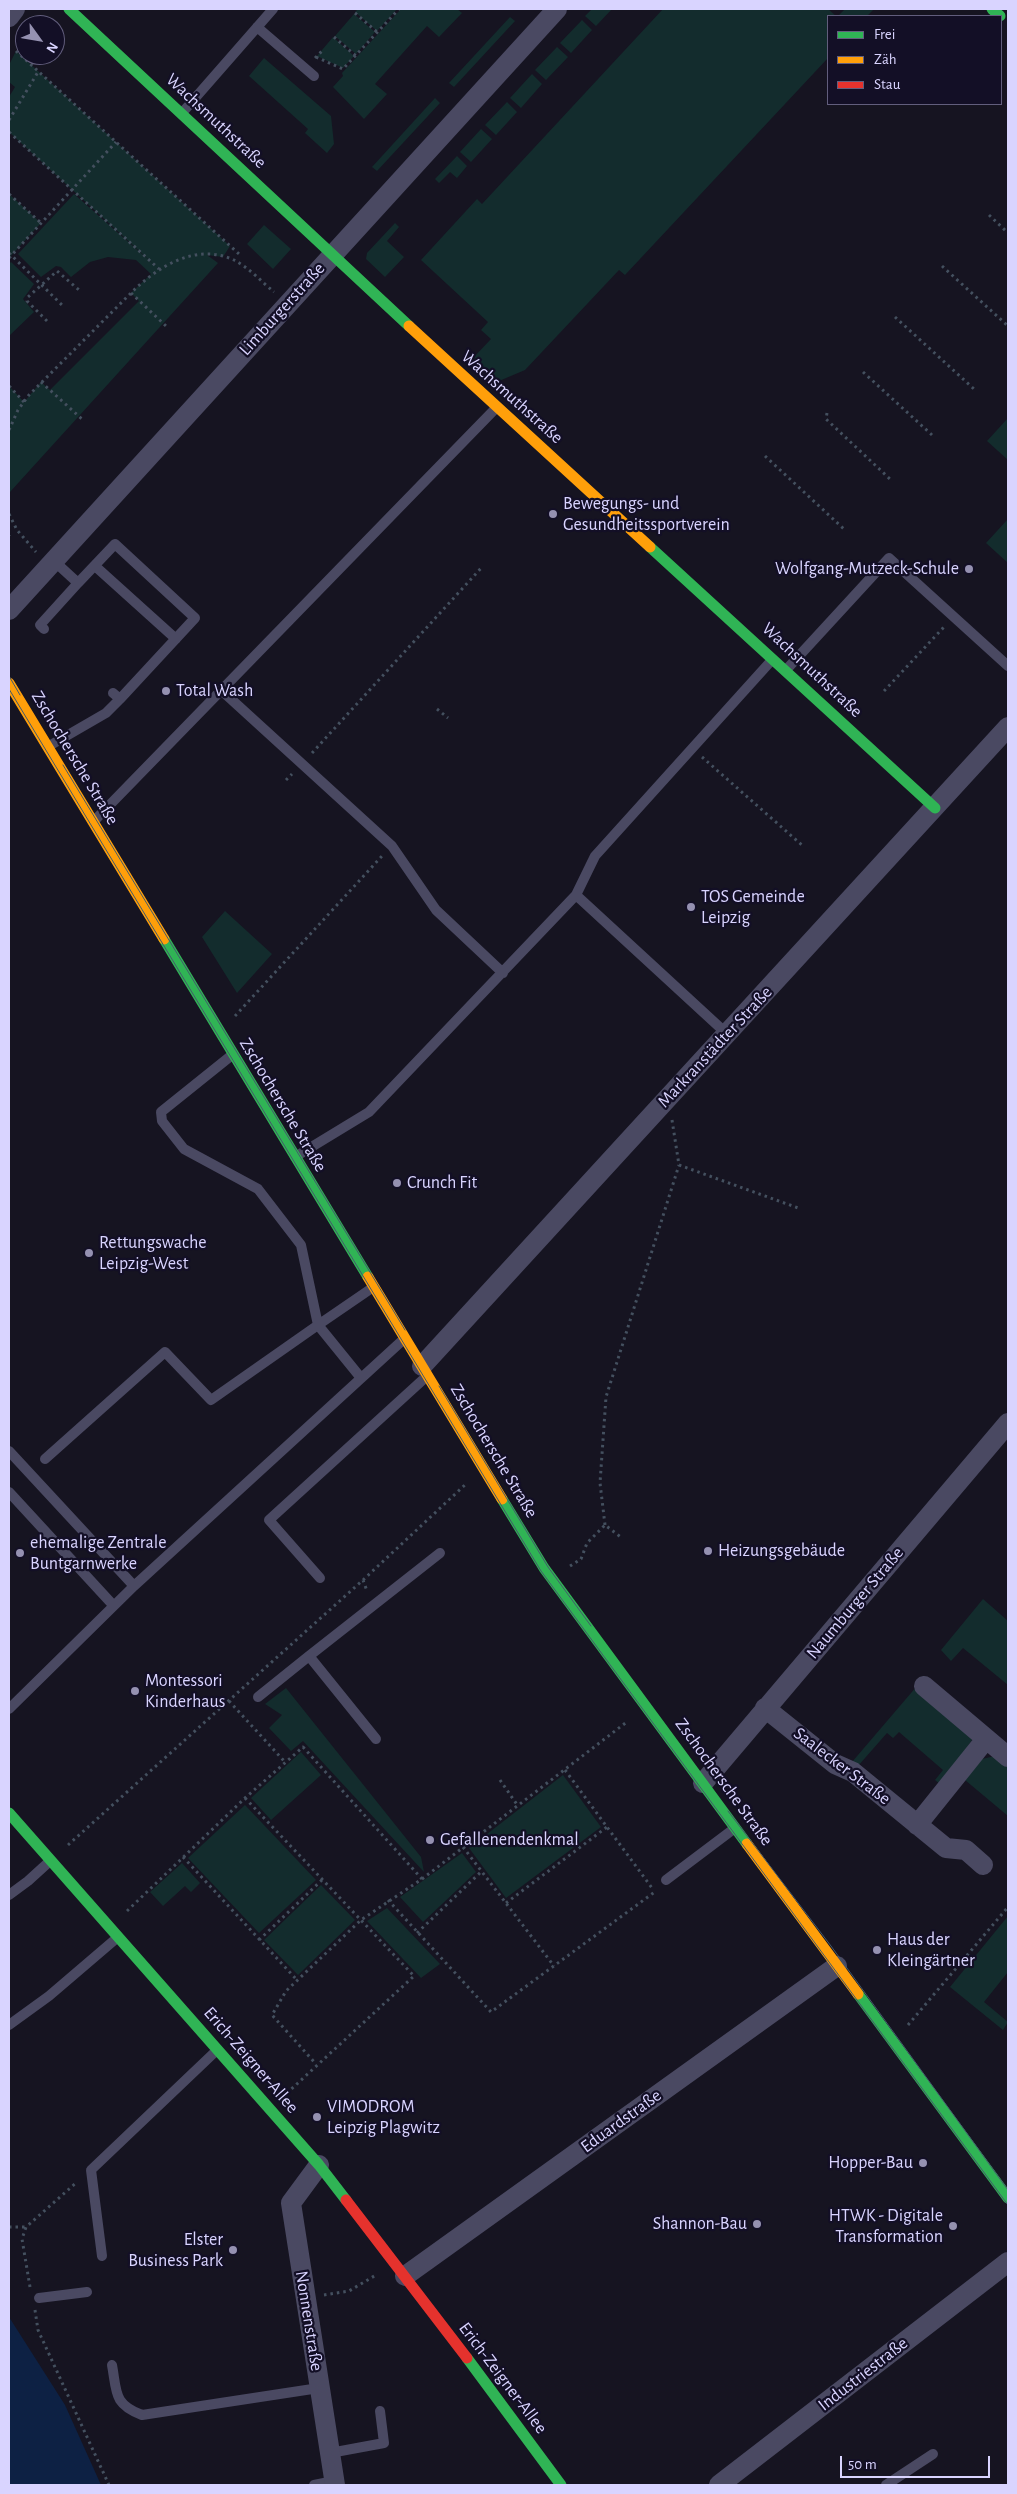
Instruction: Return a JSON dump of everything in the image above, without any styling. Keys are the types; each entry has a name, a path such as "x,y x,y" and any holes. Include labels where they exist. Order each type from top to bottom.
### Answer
{"street":[{"path":"9,17 15,9"},
{"name":"Wachsmuthstraße","path":"69,9 497,407 935,808"},
{"name":"Limburgerstraße","path":"9,610 557,9"},
{"name":"Zschochersche Straße","path":"9,682 294,1157 551,1578 1008,2198"},
{"name":"Markranstädter Straße","path":"425,1371 669,1097 1008,727"},
{"name":"Naumburger Straße","path":"703,1783 1008,1423"},
{"path":"924,1686 1008,1757"},
{"name":"Saalecker Straße","path":"765,1708 835,1764 853,1772 946,1848 966,1850 983,1865"},
{"path":"918,1825 986,1739"},
{"name":"Erich-Zeigner-Allee","path":"9,1813 272,2109 319,2165 405,2276 561,2485"},
{"name":"Eduardstraße","path":"405,2276 838,1966"},
{"name":"Nonnenstraße","path":"319,2165 291,2202 334,2483"},
{"name":"Industriestraße","path":"719,2485 1008,2262"}],"lane":[{"path":"182,113 272,9"},
{"path":"257,27 314,76"},
{"path":"93,822 497,407"},
{"path":"44,629 40,625 115,544 195,618 176,639 116,696 106,713 48,747"},
{"path":"786,670 889,558 1008,666"},
{"path":"51,564 78,583"},
{"path":"95,566 176,639"},
{"path":"294,1157 369,1112 503,973 576,895 595,856 773,658"},
{"path":"221,690 392,846 436,910 503,973"},
{"path":"576,895 728,1034"},
{"path":"232,1054 161,1112 162,1120 184,1149 258,1189 301,1245 318,1325 361,1378"},
{"path":"45,1459 165,1352 210,1400 373,1287"},
{"path":"9,1709 134,1586 405,1338"},
{"path":"320,1578 269,1520 425,1371"},
{"path":"9,1451 134,1586"},
{"path":"9,1492 114,1605"},
{"path":"258,1697 440,1553"},
{"path":"309,1656 376,1739"},
{"path":"9,1834 20,1826"},
{"path":"663,1884 736,1828"},
{"path":"9,1895 28,1882 51,1860"},
{"path":"9,2025 49,1996 119,1936"},
{"path":"102,2256 91,2170 219,2049"},
{"path":"35,2298 87,2292"},
{"path":"112,2364 118,2396 126,2409 142,2415 319,2388"},
{"path":"330,2453 384,2444 380,2411"},
{"path":"886,2485 933,2454"},
{"path":"314,2485 334,2483"}],"path":[{"path":"316,57 343,69 399,9"},
{"path":"355,13 377,32"},
{"path":"334,37 356,56"},
{"path":"30,65 239,254"},
{"path":"9,120 38,72"},
{"path":"9,132 159,269"},
{"path":"63,306 9,255 116,142"},
{"path":"9,194 40,223"},
{"path":"989,215 1008,233"},
{"path":"9,430 24,402 41,382 131,293 159,269 188,256 206,254 235,260 288,304"},
{"path":"942,266 1008,326"},
{"path":"47,321 28,301 28,297 40,284 57,271 79,290"},
{"path":"131,293 167,327"},
{"path":"895,317 974,390"},
{"path":"863,372 932,435"},
{"path":"41,382 83,420"},
{"path":"9,386 24,402"},
{"path":"827,413 826,419 891,480"},
{"path":"765,456 844,530"},
{"path":"9,514 17,530 51,564"},
{"path":"302,764 483,566"},
{"path":"884,691 953,617"},
{"path":"437,709 448,718"},
{"path":"692,748 803,846"},
{"path":"220,1032 392,846"},
{"path":"622,1538 605,1525 600,1483 606,1397 679,1165 669,1097"},
{"path":"679,1165 801,1209"},
{"path":"51,1860 363,1580 484,1467"},
{"path":"572,1565 581,1559 587,1543 605,1525"},
{"path":"229,1701 284,1762"},
{"path":"316,2064 272,2015 286,1991 361,1920 422,1878 646,1707"},
{"path":"110,1926 245,1798 303,1747 422,1878"},
{"path":"565,1770 655,1892"},
{"path":"500,1780 518,1806"},
{"path":"245,1798 414,1976 316,2064 272,2109"},
{"path":"506,1903 607,1827"},
{"path":"463,1847 554,1966"},
{"path":"183,1857 297,1980"},
{"path":"417,1932 482,1871"},
{"path":"259,1940 323,1879"},
{"path":"388,1900 491,2012 655,1892 663,1884"},
{"path":"915,2018 1008,1907"},
{"path":"91,2170 26,2227 22,2239 35,2298 38,2330 109,2485"},
{"path":"9,2227 26,2227"},
{"path":"349,2291 359,2287"}],"green space":[{"path":"358,9 397,9 377,31 355,12"},
{"path":"401,9 457,9 462,13 439,37 427,26 375,84 387,94 364,119 333,87 343,76 342,73"},
{"path":"592,9 612,9 596,26 585,16"},
{"path":"663,9 828,9 835,15 827,15 827,59 625,275 619,270 525,370 499,381 473,358 491,339 481,330 488,322 421,260 477,199 482,204"},
{"path":"845,9 874,9 868,15 839,15"},
{"path":"354,14 375,32 356,54 335,36"},
{"path":"510,17 515,21 454,87 449,83"},
{"path":"582,20 592,30 571,53 560,43"},
{"path":"333,37 354,56 343,68 317,56"},
{"path":"557,47 568,57 546,80 535,70"},
{"path":"15,53 15,65 31,65 230,246 223,257 207,255 218,263 10,492 9,386 24,402 41,382 50,390 139,301 131,293 151,274 136,260 108,257 90,262 71,277 61,267 56,266 41,277 18,254 74,194 159,269 9,132 9,97 15,87 9,82 9,65"},
{"path":"264,58 331,116 334,144 327,153 305,133 308,129 249,76"},
{"path":"532,74 542,84 521,108 510,98"},
{"path":"435,98 440,103 377,171 372,167"},
{"path":"507,102 517,112 496,135 485,125"},
{"path":"481,129 492,139 471,162 460,152"},
{"path":"457,156 467,166 457,178 450,172 439,183 435,179"},
{"path":"9,194 41,223 9,258"},
{"path":"395,223 399,227 387,241 404,257 385,277 366,259 367,253"},
{"path":"264,225 291,249 273,269 247,244"},
{"path":"11,262 34,284 23,299 34,312 9,336 9,264"},
{"path":"1008,418 1008,460 987,441"},
{"path":"1008,519 1008,563 986,543"},
{"path":"225,911 272,954 237,993 202,937"},
{"path":"983,1599 1008,1621 1008,1685 963,1648 951,1661 941,1650"},
{"path":"917,1686 972,1734 972,1740 941,1785 935,1780 943,1770 899,1732 893,1738 887,1733 858,1766 852,1762"},
{"path":"286,1688 421,1857 424,1872 303,1741 291,1751 269,1728 282,1715 265,1704"},
{"path":"301,1752 321,1775 271,1820 251,1798"},
{"path":"995,1756 1008,1765 1008,1816 965,1780 982,1759"},
{"path":"563,1775 601,1827 506,1898 469,1848"},
{"path":"245,1805 316,1880 259,1933 188,1858"},
{"path":"462,1853 476,1872 423,1922 400,1897"},
{"path":"182,1863 200,1883 191,1892 185,1886 163,1906 150,1892"},
{"path":"321,1885 355,1920 298,1975 264,1940"},
{"path":"387,1908 440,1964 421,1978 367,1921"},
{"path":"1008,1916 1008,1972 984,2002 1008,2022 1003,2030 950,1987"}],"water":[{"path":"9,2317 65,2405 101,2485 9,2485"}],"tram line":[{"path":"9,676 20,695"},
{"path":"9,689 541,1571 1008,2205"},
{"path":"63,765 405,1330"},
{"path":"439,1386 548,1567 591,1626"},
{"path":"728,1811 831,1946 1008,2190"}],"traffic: fast":[{"path":"69,9 409,326"},
{"path":"992,9 999,15"},
{"path":"650,547 935,808"},
{"path":"164,939 368,1277"},
{"path":"502,1499 544,1568 747,1844"},
{"path":"9,1813 319,2165 346,2200"},
{"path":"858,1994 1008,2198"},
{"path":"467,2358 561,2485"}],"traffic: slow":[{"path":"409,326 650,547"},
{"path":"9,683 164,939"},
{"path":"368,1277 502,1499"},
{"path":"747,1844 858,1994"}],"traffic: jam":[{"path":"346,2200 467,2358"}],"place":[{"name":"Bewegungs- und Gesundheitssportverein","path":"553,514"},
{"name":"Wolfgang-Mutzeck-Schule","path":"969,569"},
{"name":"Total Wash","path":"166,691"},
{"name":"TOS Gemeinde Leipzig","path":"691,907"},
{"name":"Crunch Fit","path":"397,1183"},
{"name":"Rettungswache Leipzig-West","path":"89,1253"},
{"name":"Heizungsgebäude","path":"708,1551"},
{"name":"ehemalige Zentrale Buntgarnwerke","path":"20,1553"},
{"name":"Montessori Kinderhaus","path":"135,1691"},
{"name":"Gefallenendenkmal","path":"430,1840"},
{"name":"Haus der Kleingärtner","path":"877,1950"},
{"name":"VIMODROM Leipzig Plagwitz","path":"317,2117"},
{"name":"Hopper-Bau","path":"923,2163"},
{"name":"Shannon-Bau","path":"757,2224"},
{"name":"HTWK - Digitale Transformation","path":"953,2226"},
{"name":"Elster Business Park","path":"233,2250"}]}
